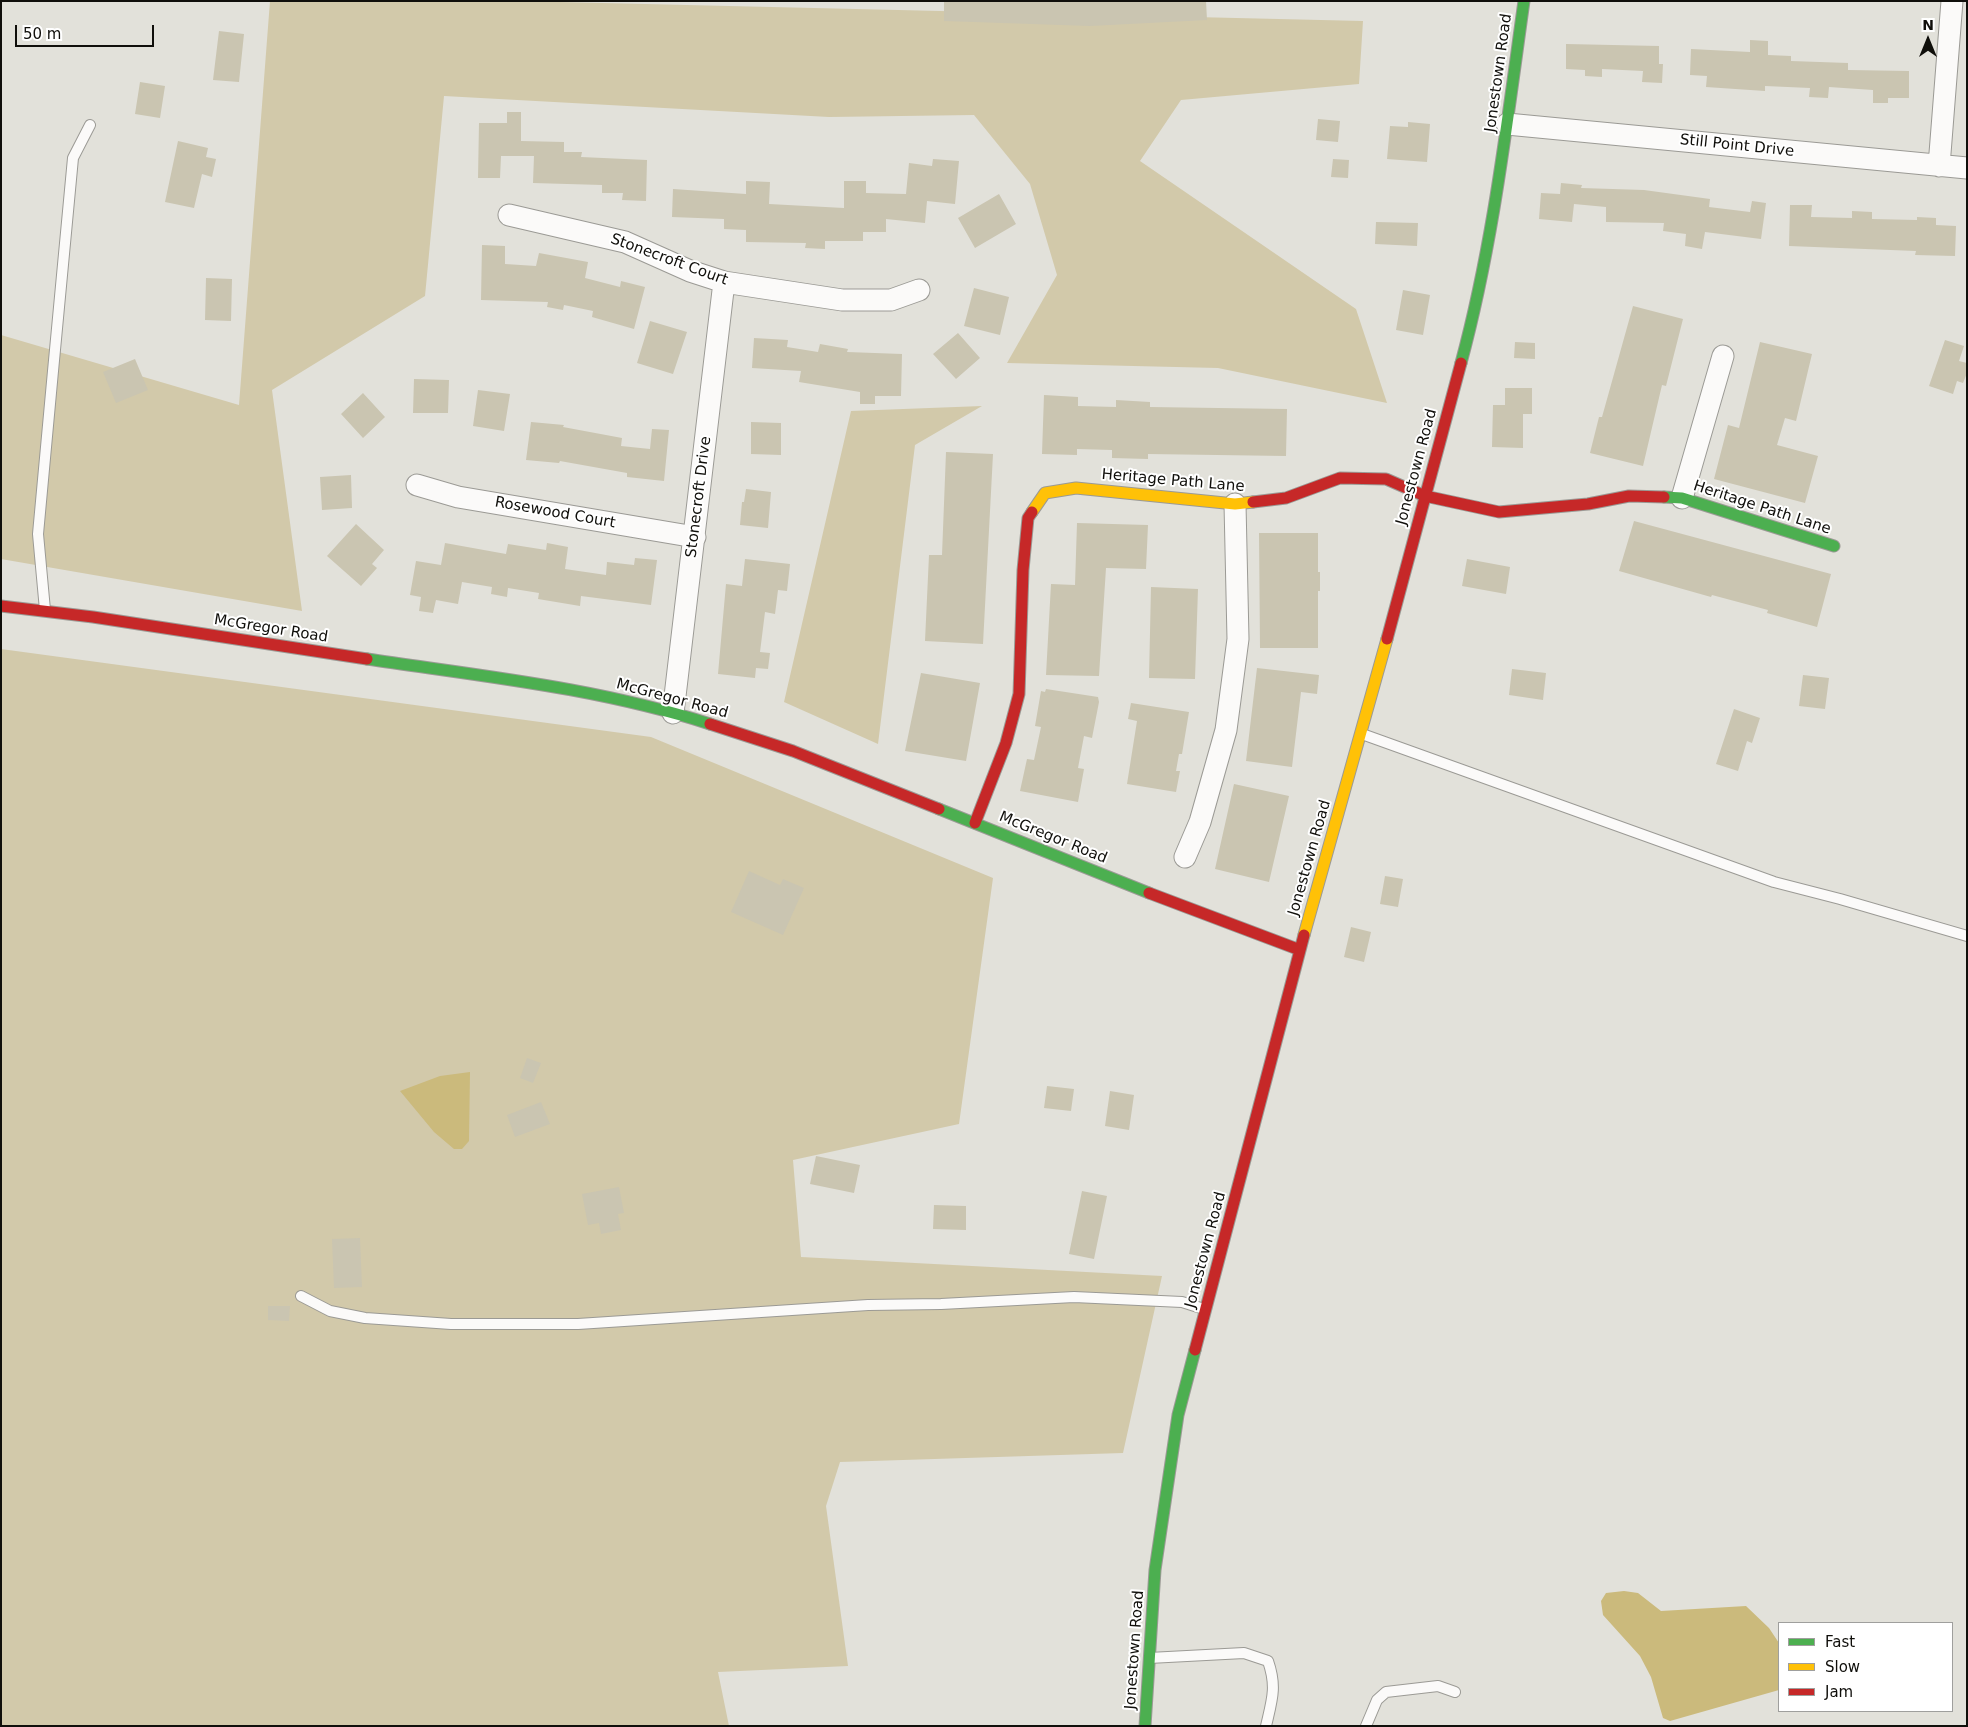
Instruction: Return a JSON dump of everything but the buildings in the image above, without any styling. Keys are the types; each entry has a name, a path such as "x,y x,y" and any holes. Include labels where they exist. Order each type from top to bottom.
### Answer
{"street":[{"name":"Jonestown Road","path":"1145,1726 1155,1570 1178,1415 1300,950 1361,734 1476,307 1507,124 1524,1"},
{"path":"1939,166 1952,1"},
{"name":"Still Point Drive","path":"1507,124 1967,168"},
{"name":"Stonecroft Court","path":"509,215 625,242 690,271 724,282 842,300 891,300 919,290"},
{"name":"Stonecroft Drive","path":"673,713 724,282"},
{"path":"1682,498 1723,356"},
{"name":"Heritage Path Lane","path":"975,823 1006,743 1018,694 1022,570 1028,518 1046,493 1076,488 1235,504 1286,498 1340,478 1386,479 1425,496 1499,512 1588,504 1630,496 1682,498 1834,546"},
{"name":"Rosewood Court","path":"417,485 458,497 695,537"},
{"path":"1186,857 1200,822 1226,730 1238,639 1235,504"},
{"name":"McGregor Road","path":"1,606 570,690 673,713 793,751 1199,913 1300,950"}],"lane":[{"path":"45,611 38,534 54,352 72,158 90,125"},
{"path":"1361,734 1774,882 1967,936"},
{"path":"301,1296 330,1311 364,1318 451,1324 578,1324 868,1305 941,1304 1074,1297 1182,1302 1205,1309"},
{"path":"1149,1658 1244,1653 1268,1661 1274,1678 1272,1702 1266,1726"},
{"path":"1366,1726 1377,1700 1386,1692 1438,1686 1455,1692"}],"shaded area":[{"path":"270,1 518,1 1363,21 1359,84 1181,100 1140,161 1356,309 1387,403 1218,368 1007,363 1057,275 1030,184 974,115 829,117 444,96 425,296 272,390 302,611 1,559 1,335 239,405"},
{"path":"982,406 915,445 878,744 784,702 851,411"},
{"path":"1,649 651,737 993,878 959,1124 793,1160 801,1257 1162,1276 1123,1453 840,1462 826,1506 848,1666 718,1672 729,1726 1,1726"},
{"path":"470,1072 469,1141 462,1149 454,1149 434,1132 400,1091 440,1076"},
{"path":"1624,1591 1638,1593 1661,1611 1746,1606 1769,1628 1778,1642 1778,1690 1670,1721 1663,1718 1651,1677 1640,1656 1603,1615 1601,1601 1606,1593"}],"traffic: fast":[{"path":"1461,363 1491,229 1524,1"},
{"path":"1664,497 1682,498 1834,546"},
{"path":"367,659 583,692 626,701 710,724"},
{"path":"939,809 1149,893"},
{"path":"1145,1726 1155,1570 1178,1415 1195,1350"}],"traffic: slow":[{"path":"1032,512 1045,493 1076,488 1235,504 1253,502"},
{"path":"1304,935 1387,639"}],"traffic: jam":[{"path":"1387,639 1461,363"},
{"path":"1253,502 1286,498 1340,478 1386,479 1425,496 1499,512 1588,504 1629,496 1664,497"},
{"path":"975,823 1006,743 1019,694 1023,570 1028,518 1032,512"},
{"path":"1,606 93,617 367,659"},
{"path":"710,724 793,751 939,809"},
{"path":"1149,893 1300,950"},
{"path":"1195,1350 1304,935"}]}
